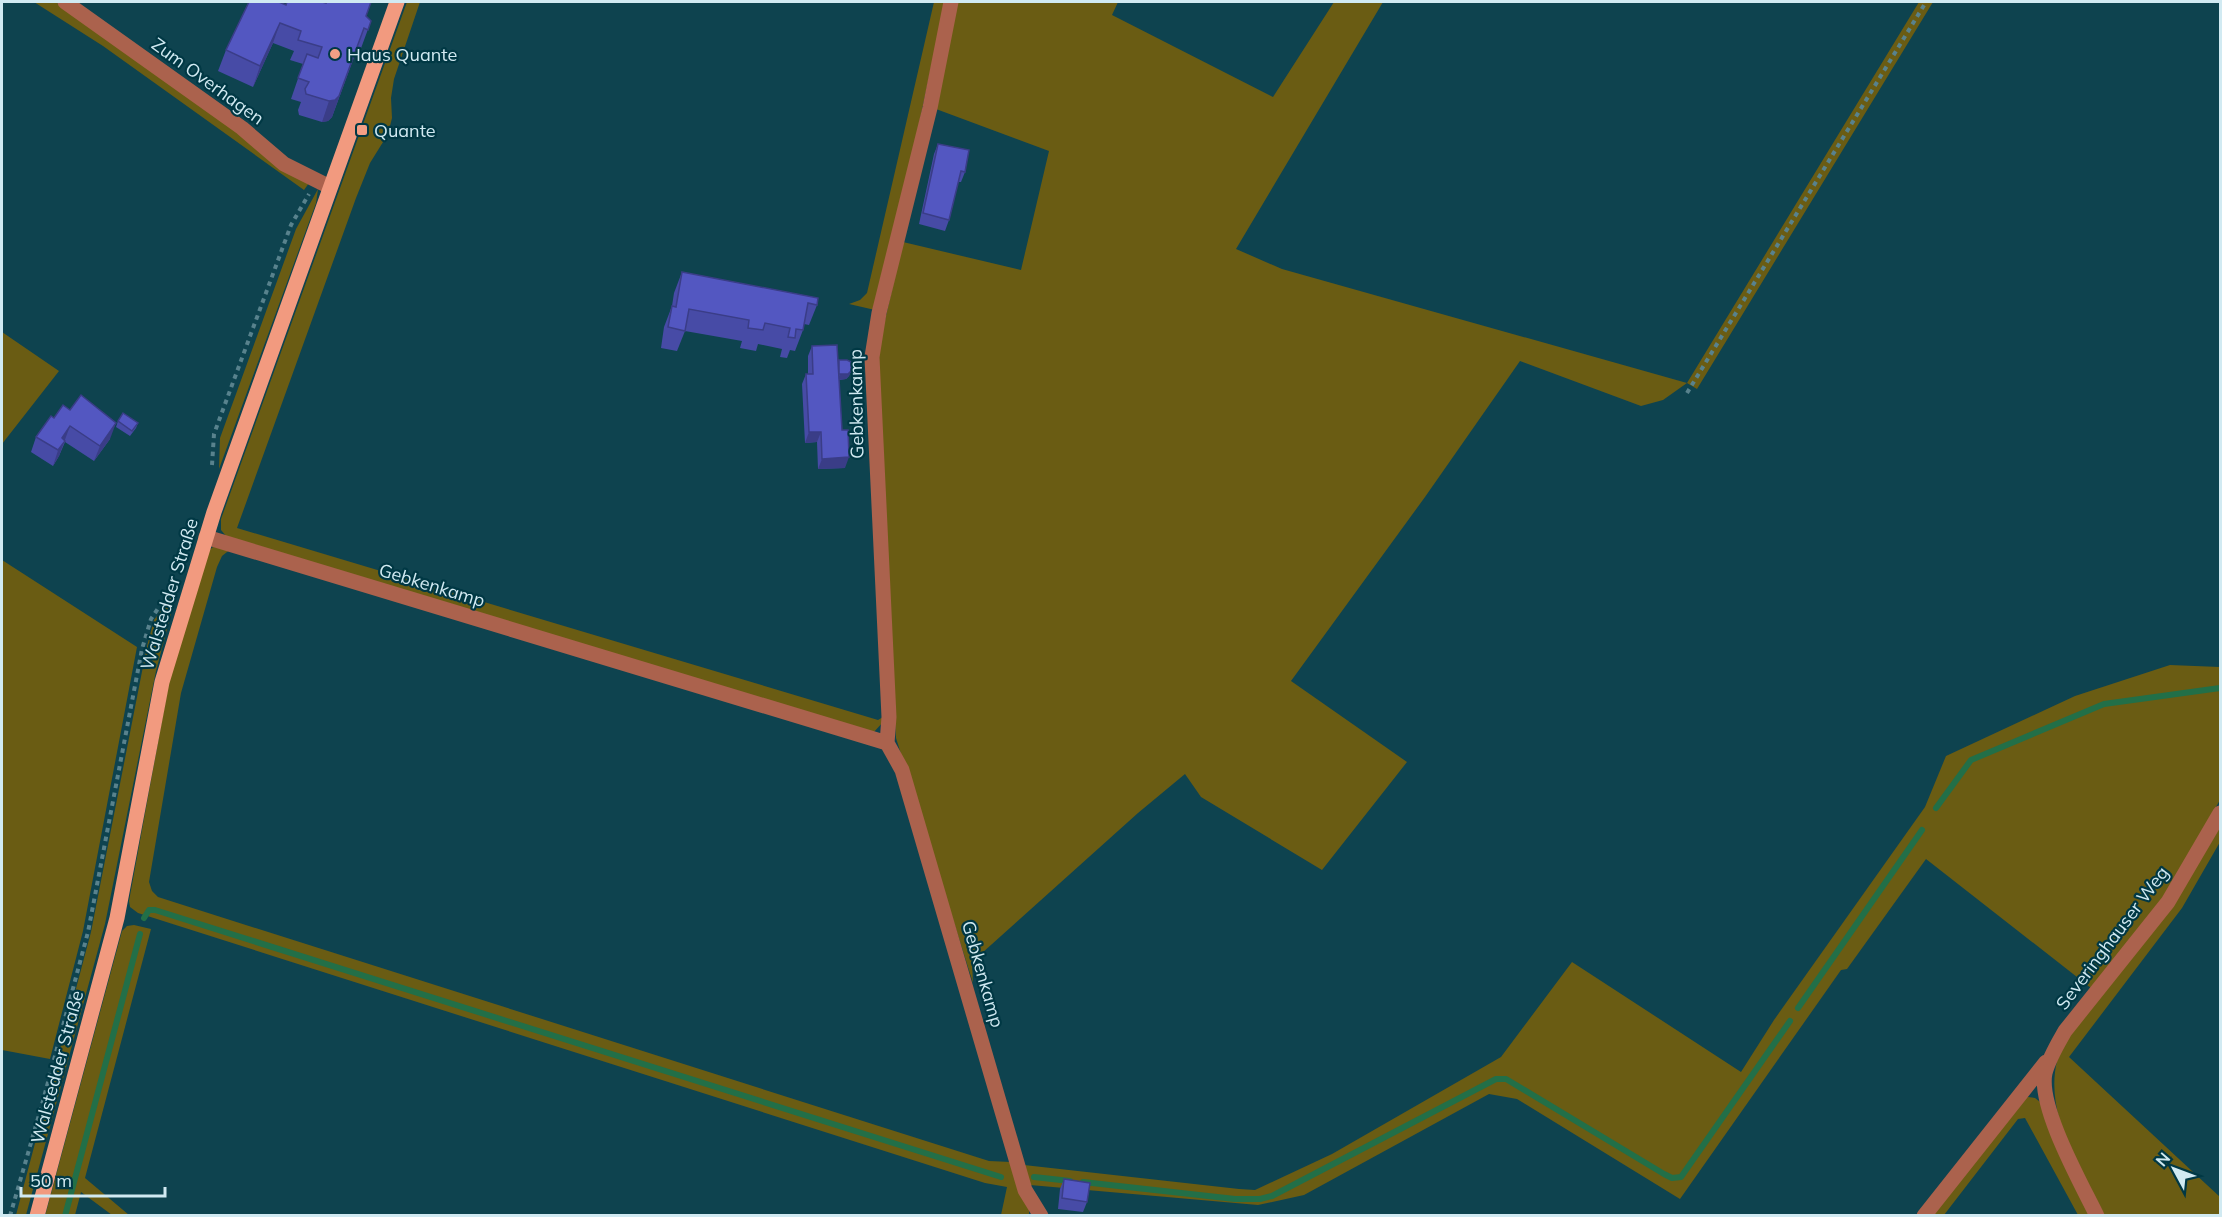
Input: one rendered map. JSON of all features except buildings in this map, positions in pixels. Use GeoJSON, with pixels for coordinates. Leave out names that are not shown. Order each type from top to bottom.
{"type":"FeatureCollection","features":[{"type":"Feature","properties":{"kind":"main road","name":"Walstedder Straße"},"geometry":{"type":"LineString","coordinates":[[37,1215],[117,918],[162,682],[206,537],[324,184],[397,2]]}},
{"type":"Feature","properties":{"kind":"street","name":"Zum Overhagen"},"geometry":{"type":"LineString","coordinates":[[65,2],[217,110],[284,164],[324,184]]}},
{"type":"Feature","properties":{"kind":"street","name":"Gebkenkamp"},"geometry":{"type":"LineString","coordinates":[[951,2],[930,108],[879,313],[872,357],[889,717],[887,743],[902,771],[1025,1190],[1041,1215]]}},
{"type":"Feature","properties":{"kind":"street","name":"Gebkenkamp"},"geometry":{"type":"LineString","coordinates":[[206,537],[887,743]]}},
{"type":"Feature","properties":{"kind":"street","name":"Severinghauser Weg"},"geometry":{"type":"LineString","coordinates":[[2097,1215],[2060,1140],[2049,1106],[2045,1074],[2065,1031],[2168,902],[2220,813]]}},
{"type":"Feature","properties":{"kind":"street","name":"Severinghauser Weg"},"geometry":{"type":"LineString","coordinates":[[1924,1215],[2052,1055]]}},
{"type":"Feature","properties":{"kind":"path"},"geometry":{"type":"LineString","coordinates":[[1687,393],[1926,2]]}},
{"type":"Feature","properties":{"kind":"path"},"geometry":{"type":"LineString","coordinates":[[212,469],[214,434],[291,225],[302,205],[324,184]]}},
{"type":"Feature","properties":{"kind":"path"},"geometry":{"type":"LineString","coordinates":[[10,1215],[88,932],[142,649],[151,619],[176,582]]}},
{"type":"Feature","properties":{"kind":"shaded area"},"geometry":{"type":"Polygon","coordinates":[[[34,2],[55,2],[61,5],[309,183],[304,190],[103,46],[34,2]]]}},
{"type":"Feature","properties":{"kind":"shaded area"},"geometry":{"type":"Polygon","coordinates":[[[407,2],[420,2],[394,79],[391,98],[392,118],[388,134],[370,163],[356,198],[237,528],[878,720],[883,717],[884,721],[873,733],[226,536],[221,530],[221,519],[407,2]]]}},
{"type":"Feature","properties":{"kind":"shaded area"},"geometry":{"type":"Polygon","coordinates":[[[934,2],[945,2],[913,152],[875,310],[849,304],[860,300],[867,293],[934,2]]]}},
{"type":"Feature","properties":{"kind":"shaded area"},"geometry":{"type":"Polygon","coordinates":[[[956,2],[1118,2],[1112,15],[1273,97],[1334,2],[1383,2],[1236,249],[1282,269],[1687,383],[1663,400],[1641,406],[1520,361],[1425,497],[1291,681],[1407,762],[1322,870],[1201,797],[1185,774],[1138,813],[972,962],[973,983],[896,738],[883,519],[877,355],[903,242],[1021,270],[1049,151],[936,109],[956,2]]]}},
{"type":"Feature","properties":{"kind":"shaded area"},"geometry":{"type":"Polygon","coordinates":[[[1919,2],[1933,2],[1697,389],[1687,383],[1919,2]]]}},
{"type":"Feature","properties":{"kind":"shaded area"},"geometry":{"type":"Polygon","coordinates":[[[318,189],[316,203],[219,469],[220,438],[296,229],[318,189]]]}},
{"type":"Feature","properties":{"kind":"shaded area"},"geometry":{"type":"Polygon","coordinates":[[[2,332],[59,371],[2,444],[2,332]]]}},
{"type":"Feature","properties":{"kind":"shaded area"},"geometry":{"type":"Polygon","coordinates":[[[213,547],[232,548],[222,556],[217,567],[181,693],[149,882],[152,891],[158,897],[989,1161],[1011,1162],[1029,1206],[1029,1215],[1001,1215],[1007,1187],[985,1183],[138,913],[130,907],[129,901],[169,682],[207,552],[213,547]]]}},
{"type":"Feature","properties":{"kind":"shaded area"},"geometry":{"type":"Polygon","coordinates":[[[2,560],[137,647],[83,931],[50,1059],[2,1050],[2,560]]]}},
{"type":"Feature","properties":{"kind":"shaded area"},"geometry":{"type":"Polygon","coordinates":[[[173,594],[176,595],[156,671],[105,924],[26,1215],[16,1215],[91,932],[147,646],[154,620],[173,594]]]}},
{"type":"Feature","properties":{"kind":"shaded area"},"geometry":{"type":"Polygon","coordinates":[[[2170,665],[2220,667],[2220,800],[2162,900],[2091,988],[1926,859],[1847,969],[1841,970],[1680,1199],[1517,1099],[1489,1094],[1304,1195],[1258,1205],[1030,1185],[1024,1165],[1255,1190],[1332,1154],[1501,1057],[1572,962],[1741,1072],[1774,1020],[1925,807],[1946,756],[2075,696],[2170,665]]]}},
{"type":"Feature","properties":{"kind":"shaded area"},"geometry":{"type":"Polygon","coordinates":[[[2220,820],[2220,842],[2182,908],[2069,1057],[2220,1197],[2220,1215],[2103,1215],[2075,1161],[2060,1122],[2054,1081],[2057,1061],[2069,1036],[2220,820]]]}},
{"type":"Feature","properties":{"kind":"shaded area"},"geometry":{"type":"Polygon","coordinates":[[[134,925],[151,929],[85,1178],[129,1215],[112,1215],[81,1192],[75,1215],[45,1216],[122,931],[127,926],[134,925]]]}},
{"type":"Feature","properties":{"kind":"shaded area"},"geometry":{"type":"Polygon","coordinates":[[[2035,1098],[2044,1105],[2092,1215],[2078,1215],[2025,1118],[2018,1119],[1944,1215],[1929,1216],[2020,1099],[2035,1098]]]}},
{"type":"Feature","properties":{"kind":"waterway"},"geometry":{"type":"LineString","coordinates":[[1936,808],[1971,760],[2104,704],[2220,688]]}},
{"type":"Feature","properties":{"kind":"waterway"},"geometry":{"type":"LineString","coordinates":[[1798,1008],[1922,830]]}},
{"type":"Feature","properties":{"kind":"waterway"},"geometry":{"type":"LineString","coordinates":[[144,918],[149,910],[155,910],[1001,1177]]}},
{"type":"Feature","properties":{"kind":"waterway"},"geometry":{"type":"LineString","coordinates":[[65,1216],[140,934]]}},
{"type":"Feature","properties":{"kind":"waterway"},"geometry":{"type":"LineString","coordinates":[[1083,1182],[1235,1199],[1260,1199],[1272,1196],[1496,1079],[1506,1079],[1664,1174],[1672,1178],[1681,1177],[1790,1021]]}},
{"type":"Feature","properties":{"kind":"waterway"},"geometry":{"type":"LineString","coordinates":[[1034,1177],[1070,1181]]}},
{"type":"Feature","properties":{"kind":"place","name":"Haus Quante"},"geometry":{"type":"Point","coordinates":[335,54]}},
{"type":"Feature","properties":{"kind":"place","name":"Quante"},"geometry":{"type":"Point","coordinates":[362,130]}}]}
